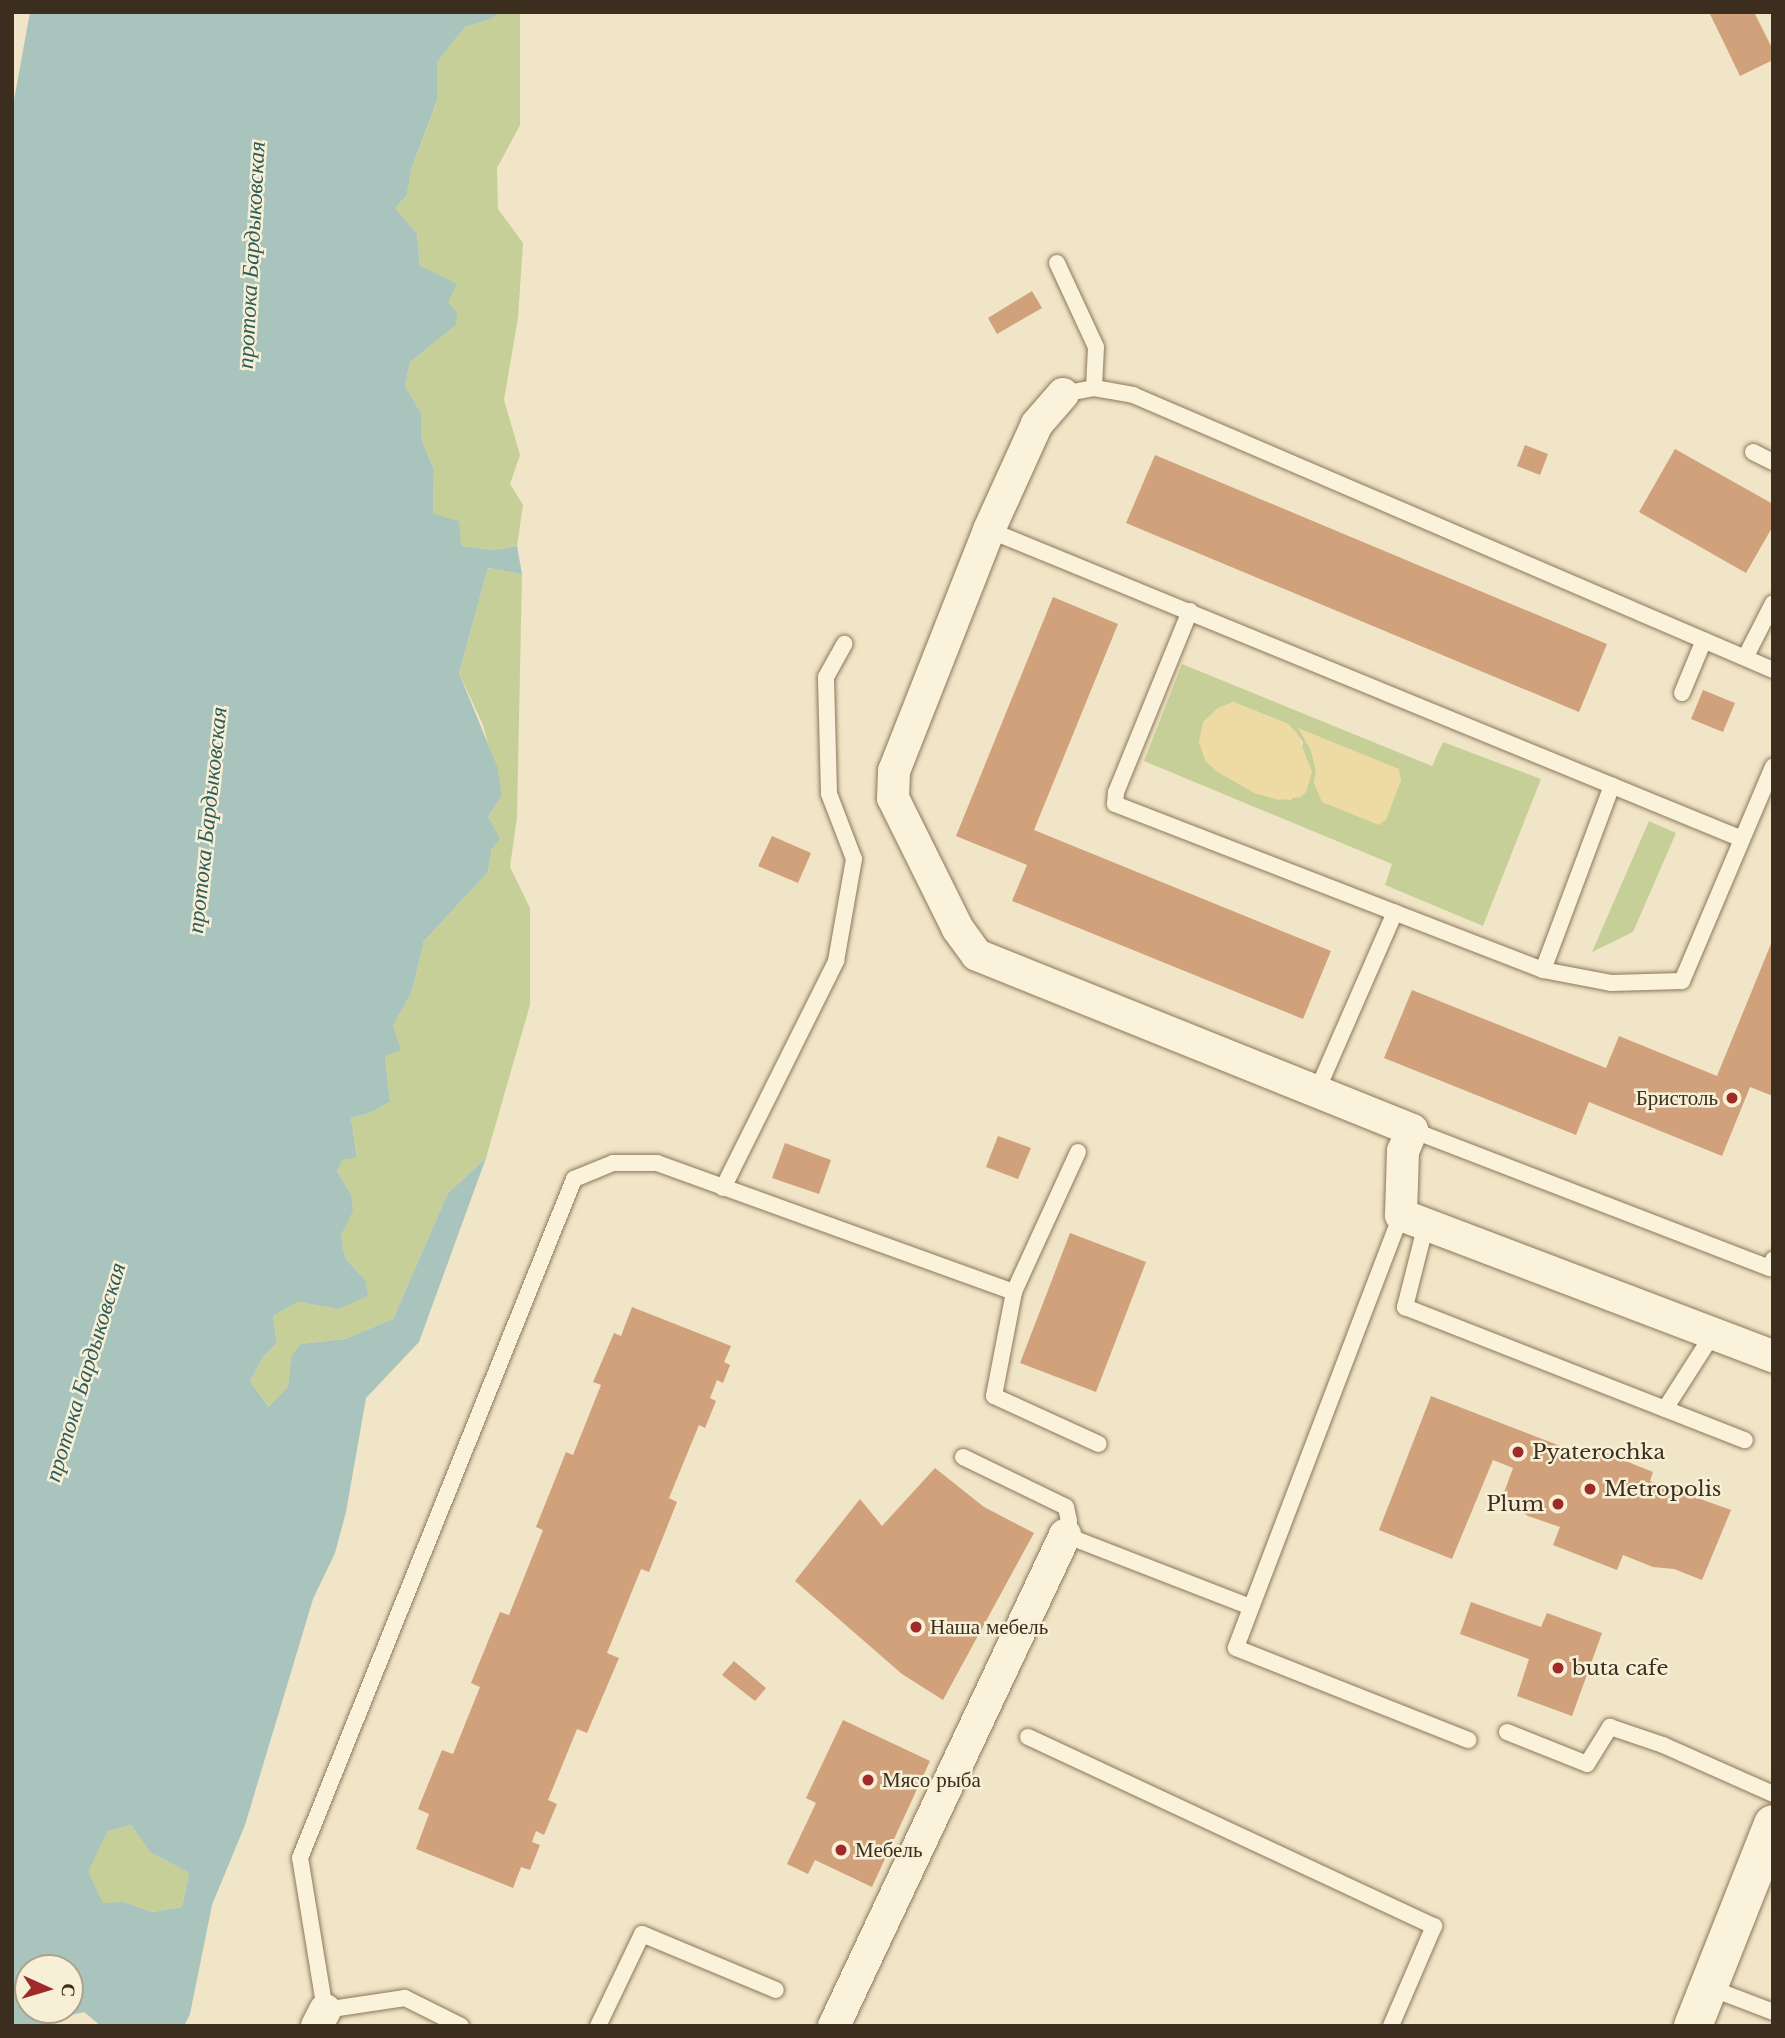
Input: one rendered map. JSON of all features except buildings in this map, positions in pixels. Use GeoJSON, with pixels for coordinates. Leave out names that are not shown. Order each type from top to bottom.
{"type":"FeatureCollection","features":[{"type":"Feature","properties":{"kind":"main road"},"geometry":{"type":"LineString","coordinates":[[1693,2026],[1773,1824]]}},
{"type":"Feature","properties":{"kind":"street"},"geometry":{"type":"LineString","coordinates":[[1063,394],[1037,424],[989,530],[894,771],[894,798],[958,929],[976,955],[1412,1130],[1403,1151],[1414,1220],[1773,1356]]}},
{"type":"Feature","properties":{"kind":"street"},"geometry":{"type":"LineString","coordinates":[[834,2026],[1065,1535]]}},
{"type":"Feature","properties":{"kind":"lane"},"geometry":{"type":"LineString","coordinates":[[1057,263],[1096,348],[1094,388]]}},
{"type":"Feature","properties":{"kind":"lane"},"geometry":{"type":"LineString","coordinates":[[1063,394],[1094,388],[1133,395],[1773,670]]}},
{"type":"Feature","properties":{"kind":"lane"},"geometry":{"type":"LineString","coordinates":[[1753,452],[1773,462]]}},
{"type":"Feature","properties":{"kind":"lane"},"geometry":{"type":"LineString","coordinates":[[989,530],[1742,839]]}},
{"type":"Feature","properties":{"kind":"lane"},"geometry":{"type":"LineString","coordinates":[[1745,656],[1773,603]]}},
{"type":"Feature","properties":{"kind":"lane"},"geometry":{"type":"LineString","coordinates":[[1190,611],[1116,792],[1115,804],[1543,970],[1611,983],[1682,981],[1773,767]]}},
{"type":"Feature","properties":{"kind":"lane"},"geometry":{"type":"LineString","coordinates":[[1682,693],[1704,640]]}},
{"type":"Feature","properties":{"kind":"lane"},"geometry":{"type":"LineString","coordinates":[[723,1188],[836,961],[854,859],[829,794],[827,677],[844,644]]}},
{"type":"Feature","properties":{"kind":"lane"},"geometry":{"type":"LineString","coordinates":[[1543,970],[1612,785]]}},
{"type":"Feature","properties":{"kind":"lane"},"geometry":{"type":"LineString","coordinates":[[1316,1093],[1395,912]]}},
{"type":"Feature","properties":{"kind":"lane"},"geometry":{"type":"LineString","coordinates":[[1412,1130],[1770,1268],[1773,1260]]}},
{"type":"Feature","properties":{"kind":"lane"},"geometry":{"type":"LineString","coordinates":[[1078,1152],[1014,1292],[994,1396],[1099,1444]]}},
{"type":"Feature","properties":{"kind":"lane"},"geometry":{"type":"LineString","coordinates":[[461,2026],[405,1998],[321,2018],[300,1858],[574,1179],[613,1163],[657,1163],[1014,1292]]}},
{"type":"Feature","properties":{"kind":"lane"},"geometry":{"type":"LineString","coordinates":[[1414,1220],[1405,1307],[1745,1440]]}},
{"type":"Feature","properties":{"kind":"lane"},"geometry":{"type":"LineString","coordinates":[[1414,1220],[1236,1648],[1468,1740]]}},
{"type":"Feature","properties":{"kind":"lane"},"geometry":{"type":"LineString","coordinates":[[1665,1409],[1713,1334]]}},
{"type":"Feature","properties":{"kind":"lane"},"geometry":{"type":"LineString","coordinates":[[963,1457],[1066,1507],[1069,1521],[1065,1535],[1251,1607]]}},
{"type":"Feature","properties":{"kind":"lane"},"geometry":{"type":"LineString","coordinates":[[1507,1732],[1587,1764],[1610,1727],[1663,1745],[1773,1794]]}},
{"type":"Feature","properties":{"kind":"lane"},"geometry":{"type":"LineString","coordinates":[[1028,1737],[1434,1926],[1391,2026]]}},
{"type":"Feature","properties":{"kind":"lane"},"geometry":{"type":"LineString","coordinates":[[598,2026],[642,1934],[776,1990]]}},
{"type":"Feature","properties":{"kind":"lane"},"geometry":{"type":"LineString","coordinates":[[1708,1987],[1773,2012]]}},
{"type":"Feature","properties":{"kind":"green space"},"geometry":{"type":"Polygon","coordinates":[[[501,12],[520,12],[520,125],[497,168],[498,209],[523,243],[518,318],[504,400],[520,455],[510,484],[523,505],[517,546],[493,550],[461,546],[433,514],[434,470],[421,438],[421,413],[405,386],[410,362],[456,325],[448,303],[420,266],[417,234],[395,208],[407,195],[411,170],[437,102],[437,62],[465,27],[491,19],[501,12]]]}},
{"type":"Feature","properties":{"kind":"green space"},"geometry":{"type":"Polygon","coordinates":[[[488,568],[522,574],[517,817],[510,867],[530,908],[530,1005],[486,1158],[448,1193],[393,1319],[345,1339],[300,1344],[291,1357],[288,1387],[270,1408],[250,1381],[263,1357],[277,1343],[273,1316],[298,1302],[338,1309],[365,1280],[345,1258],[341,1235],[351,1194],[337,1171],[343,1160],[357,1156],[351,1118],[370,1113],[390,1102],[385,1056],[393,1026],[412,991],[424,941],[488,872],[492,848],[488,817],[502,795],[483,725],[459,673],[488,568]]]}},
{"type":"Feature","properties":{"kind":"green space"},"geometry":{"type":"Polygon","coordinates":[[[1182,664],[1432,766],[1443,742],[1541,779],[1483,926],[1385,885],[1392,864],[1144,761],[1182,664]],[[1233,702],[1205,760],[1217,771],[1255,793],[1291,800],[1303,742],[1288,724],[1233,702]],[[1299,729],[1311,750],[1316,771],[1314,783],[1398,769],[1358,753],[1299,729]]]}},
{"type":"Feature","properties":{"kind":"green space"},"geometry":{"type":"Polygon","coordinates":[[[1649,821],[1676,833],[1633,932],[1592,952],[1649,821]]]}},
{"type":"Feature","properties":{"kind":"green space"},"geometry":{"type":"Polygon","coordinates":[[[131,1825],[150,1852],[189,1873],[182,1907],[152,1912],[124,1902],[103,1904],[87,1873],[108,1831],[131,1825]]]}},
{"type":"Feature","properties":{"kind":"sand"},"geometry":{"type":"Polygon","coordinates":[[[1233,702],[1288,724],[1297,733],[1312,772],[1306,792],[1301,797],[1279,800],[1255,793],[1216,771],[1205,760],[1199,742],[1203,722],[1218,708],[1233,702]]]}},
{"type":"Feature","properties":{"kind":"sand"},"geometry":{"type":"Polygon","coordinates":[[[1298,728],[1399,769],[1401,780],[1386,820],[1379,825],[1322,802],[1314,783],[1316,771],[1311,750],[1298,728]]]}},
{"type":"Feature","properties":{"kind":"water","name":"протока Бардыковская"},"geometry":{"type":"Polygon","coordinates":[[[30,12],[501,12],[491,19],[465,27],[437,62],[437,101],[411,170],[407,195],[395,208],[417,234],[420,266],[457,284],[448,302],[457,312],[456,325],[410,362],[405,386],[421,413],[421,438],[434,470],[433,514],[459,521],[461,546],[493,550],[517,546],[522,574],[488,568],[459,673],[497,766],[502,795],[488,817],[500,839],[492,848],[488,872],[424,941],[412,991],[393,1026],[401,1050],[385,1056],[390,1102],[370,1113],[351,1118],[357,1157],[343,1160],[337,1171],[351,1194],[353,1211],[341,1235],[345,1258],[365,1280],[368,1296],[338,1309],[298,1302],[273,1316],[277,1343],[263,1357],[250,1381],[269,1407],[288,1387],[291,1357],[300,1344],[345,1339],[393,1319],[448,1193],[486,1158],[419,1342],[366,1398],[346,1512],[335,1553],[313,1599],[245,1825],[212,1905],[190,2014],[184,2026],[101,2026],[84,2012],[84,1954],[14,1954],[14,2024],[53,2024],[12,2026],[12,111],[30,12]],[[131,1825],[108,1831],[88,1872],[103,1903],[124,1902],[152,1912],[182,1907],[189,1873],[150,1852],[131,1825]]]}},
{"type":"Feature","properties":{"kind":"place","name":"Бристоль"},"geometry":{"type":"Point","coordinates":[1732,1098]}},
{"type":"Feature","properties":{"kind":"place","name":"Pyaterochka"},"geometry":{"type":"Point","coordinates":[1518,1452]}},
{"type":"Feature","properties":{"kind":"place","name":"Metropolis"},"geometry":{"type":"Point","coordinates":[1590,1489]}},
{"type":"Feature","properties":{"kind":"place","name":"Plum"},"geometry":{"type":"Point","coordinates":[1558,1504]}},
{"type":"Feature","properties":{"kind":"place","name":"Наша мебель"},"geometry":{"type":"Point","coordinates":[916,1627]}},
{"type":"Feature","properties":{"kind":"place","name":"buta cafe"},"geometry":{"type":"Point","coordinates":[1558,1668]}},
{"type":"Feature","properties":{"kind":"place","name":"Мясо рыба"},"geometry":{"type":"Point","coordinates":[868,1780]}},
{"type":"Feature","properties":{"kind":"place","name":"Мебель"},"geometry":{"type":"Point","coordinates":[841,1850]}}]}
